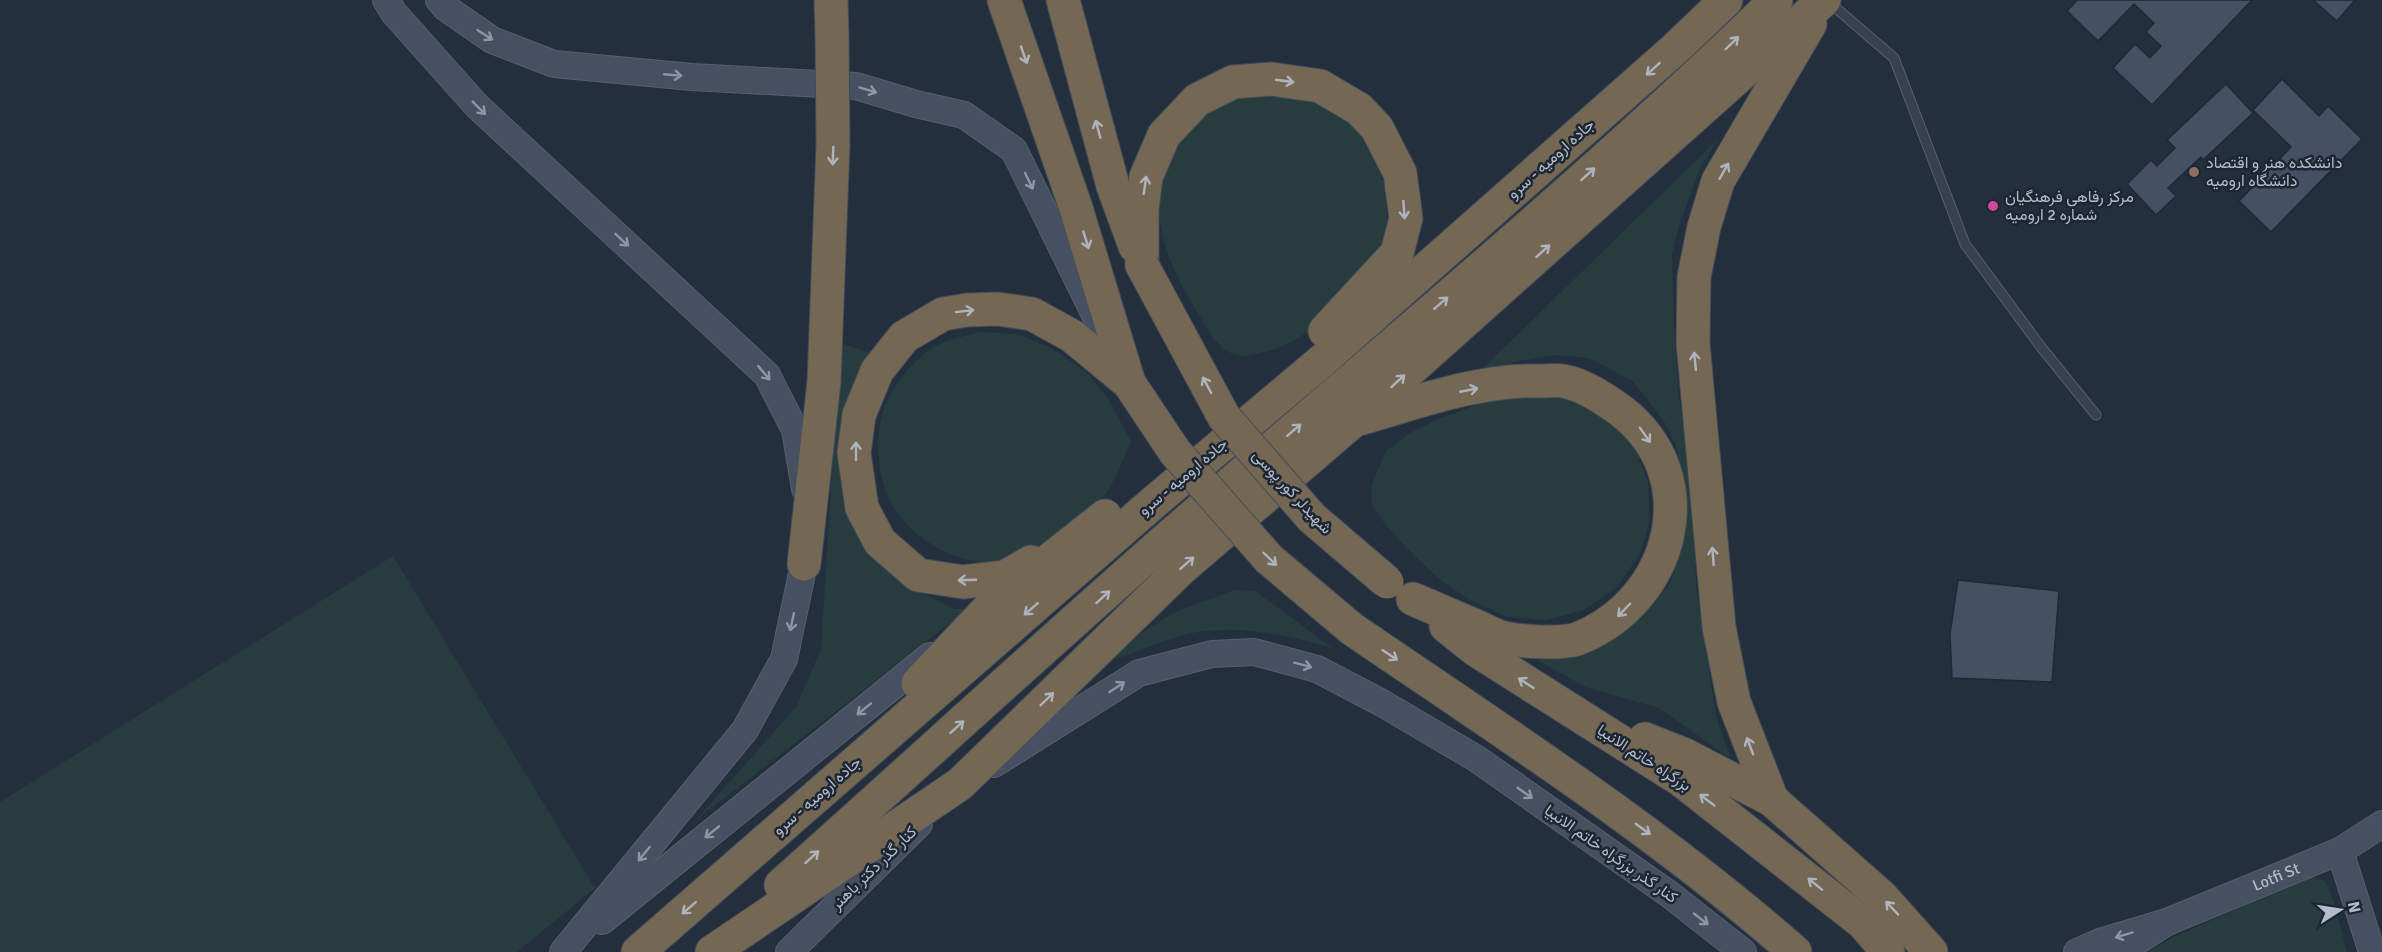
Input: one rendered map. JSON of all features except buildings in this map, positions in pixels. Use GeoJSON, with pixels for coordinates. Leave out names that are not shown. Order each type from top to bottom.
{"type":"FeatureCollection","features":[{"type":"Feature","properties":{"kind":"highway"},"geometry":{"type":"LineString","coordinates":[[804,564],[824,381],[833,145],[831,0]]}},
{"type":"Feature","properties":{"kind":"highway"},"geometry":{"type":"LineString","coordinates":[[1004,0],[1076,207],[1129,383]]}},
{"type":"Feature","properties":{"kind":"highway","name":"شهیدلر کور پوسی"},"geometry":{"type":"LineString","coordinates":[[1063,0],[1113,186],[1142,265],[1224,417],[1312,518],[1400,590]]}},
{"type":"Feature","properties":{"kind":"highway","name":"جاده ارومیه - سرو"},"geometry":{"type":"LineString","coordinates":[[638,952],[1154,502],[1323,360],[1677,47],[1726,0]]}},
{"type":"Feature","properties":{"kind":"highway"},"geometry":{"type":"LineString","coordinates":[[706,952],[1170,537],[1498,254],[1702,72],[1776,0]]}},
{"type":"Feature","properties":{"kind":"highway"},"geometry":{"type":"LineString","coordinates":[[712,952],[960,784],[1181,569],[1352,422],[1825,0]]}},
{"type":"Feature","properties":{"kind":"highway"},"geometry":{"type":"LineString","coordinates":[[1772,800],[1734,702],[1719,627],[1693,343],[1694,277],[1704,227],[1718,181],[1825,0]]}},
{"type":"Feature","properties":{"kind":"highway"},"geometry":{"type":"LineString","coordinates":[[1142,265],[1142,209],[1146,177],[1164,135],[1197,100],[1233,82],[1272,79],[1320,86],[1359,109],[1377,128],[1401,173],[1406,218],[1397,253],[1325,331]]}},
{"type":"Feature","properties":{"kind":"highway"},"geometry":{"type":"LineString","coordinates":[[765,842],[991,606],[1095,525],[1325,331],[1475,226]]}},
{"type":"Feature","properties":{"kind":"highway"},"geometry":{"type":"LineString","coordinates":[[1095,525],[1005,577],[963,582],[918,575],[880,542],[862,508],[854,453],[859,415],[877,370],[904,337],[943,314],[967,310],[998,309],[1032,314],[1072,336],[1129,383],[1175,452],[1269,559],[1352,629],[1596,795],[1683,858],[1795,952]]}},
{"type":"Feature","properties":{"kind":"highway"},"geometry":{"type":"LineString","coordinates":[[1352,422],[1443,395],[1518,380],[1563,381],[1601,396],[1637,423],[1661,463],[1668,490],[1671,521],[1661,561],[1644,590],[1616,619],[1575,640],[1539,641],[1504,638],[1400,590]]}},
{"type":"Feature","properties":{"kind":"highway","name":"بزرگراه خاتم الانبیا"},"geometry":{"type":"LineString","coordinates":[[1400,590],[1476,650],[1690,787],[1863,923],[1888,952]]}},
{"type":"Feature","properties":{"kind":"highway"},"geometry":{"type":"LineString","coordinates":[[1564,708],[1683,754],[1772,800],[1882,897],[1924,943]]}},
{"type":"Feature","properties":{"kind":"main road"},"geometry":{"type":"LineString","coordinates":[[386,0],[394,13],[477,106],[767,375],[795,430],[805,487],[804,564],[784,659],[745,730],[563,952]]}},
{"type":"Feature","properties":{"kind":"main road"},"geometry":{"type":"LineString","coordinates":[[439,0],[446,8],[492,40],[554,64],[692,77],[856,86],[916,104],[964,115],[1014,150],[1129,383]]}},
{"type":"Feature","properties":{"kind":"main road"},"geometry":{"type":"LineString","coordinates":[[563,952],[991,606]]}},
{"type":"Feature","properties":{"kind":"main road","name":"کنار گذر بزرگراه خاتم الانبیا"},"geometry":{"type":"LineString","coordinates":[[960,784],[1138,673],[1212,654],[1254,652],[1317,669],[1382,703],[1478,759],[1669,894],[1743,952]]}},
{"type":"Feature","properties":{"kind":"main road","name":"کنار گذر دکتر باهنر"},"geometry":{"type":"LineString","coordinates":[[789,952],[960,784]]}},
{"type":"Feature","properties":{"kind":"main road","name":"Lotfi St"},"geometry":{"type":"LineString","coordinates":[[2167,922],[2340,851],[2382,824]]}},
{"type":"Feature","properties":{"kind":"main road"},"geometry":{"type":"LineString","coordinates":[[2340,851],[2372,952]]}},
{"type":"Feature","properties":{"kind":"main road"},"geometry":{"type":"LineString","coordinates":[[2077,952],[2100,942],[2167,922]]}},
{"type":"Feature","properties":{"kind":"main road"},"geometry":{"type":"LineString","coordinates":[[2120,952],[2167,922]]}},
{"type":"Feature","properties":{"kind":"main road"},"geometry":{"type":"LineString","coordinates":[[1924,943],[1944,952]]}},
{"type":"Feature","properties":{"kind":"lane"},"geometry":{"type":"LineString","coordinates":[[1825,0],[1894,58],[1965,244],[2041,347],[2096,415]]}},
{"type":"Feature","properties":{"kind":"green space"},"geometry":{"type":"Polygon","coordinates":[[[1272,93],[1299,98],[1323,106],[1340,115],[1355,128],[1368,144],[1384,185],[1387,206],[1386,227],[1380,247],[1370,264],[1335,306],[1309,331],[1278,348],[1242,356],[1227,351],[1214,339],[1184,288],[1165,243],[1160,221],[1159,198],[1163,175],[1172,153],[1198,122],[1229,101],[1272,93]]]}},
{"type":"Feature","properties":{"kind":"green space"},"geometry":{"type":"Polygon","coordinates":[[[1719,138],[1700,168],[1681,220],[1672,254],[1674,332],[1679,396],[1694,496],[1696,587],[1716,716],[1731,759],[1659,708],[1585,687],[1537,660],[1605,644],[1642,617],[1670,584],[1683,544],[1685,491],[1677,448],[1665,423],[1633,381],[1589,358],[1556,355],[1517,361],[1475,376],[1719,138]]]}},
{"type":"Feature","properties":{"kind":"green space"},"geometry":{"type":"Polygon","coordinates":[[[980,332],[1018,334],[1053,349],[1086,372],[1108,398],[1131,442],[1107,492],[1080,523],[1047,547],[1022,558],[1003,562],[966,559],[948,553],[916,533],[892,505],[883,485],[879,463],[878,439],[882,414],[888,398],[902,378],[918,360],[937,345],[980,332]]]}},
{"type":"Feature","properties":{"kind":"green space"},"geometry":{"type":"Polygon","coordinates":[[[840,343],[870,353],[849,413],[839,472],[846,515],[869,551],[910,587],[954,609],[968,609],[695,821],[796,707],[821,649],[840,343]]]}},
{"type":"Feature","properties":{"kind":"green space"},"geometry":{"type":"Polygon","coordinates":[[[1549,390],[1583,400],[1614,420],[1636,449],[1648,483],[1650,519],[1640,554],[1617,587],[1584,610],[1546,620],[1507,617],[1470,600],[1438,578],[1409,550],[1384,523],[1371,502],[1372,484],[1386,451],[1410,433],[1441,418],[1512,392],[1549,390]]]}},
{"type":"Feature","properties":{"kind":"green space"},"geometry":{"type":"Polygon","coordinates":[[[393,556],[595,888],[517,952],[0,952],[0,802],[393,556]]]}},
{"type":"Feature","properties":{"kind":"green space"},"geometry":{"type":"Polygon","coordinates":[[[1234,590],[1255,591],[1333,648],[1263,632],[1228,630],[1192,633],[1113,660],[1132,639],[1173,613],[1234,590]]]}},
{"type":"Feature","properties":{"kind":"green space"},"geometry":{"type":"Polygon","coordinates":[[[2309,876],[2325,881],[2333,899],[2347,952],[2147,952],[2168,940],[2309,876]]]}},
{"type":"Feature","properties":{"kind":"place","name":"دانشکده هنر و اقتصاد دانشگاه ارومیه"},"geometry":{"type":"Point","coordinates":[2194,172]}},
{"type":"Feature","properties":{"kind":"place","name":"مرکز رفاهی فرهنگیان شماره 2 ارومیه"},"geometry":{"type":"Point","coordinates":[1993,206]}}]}
